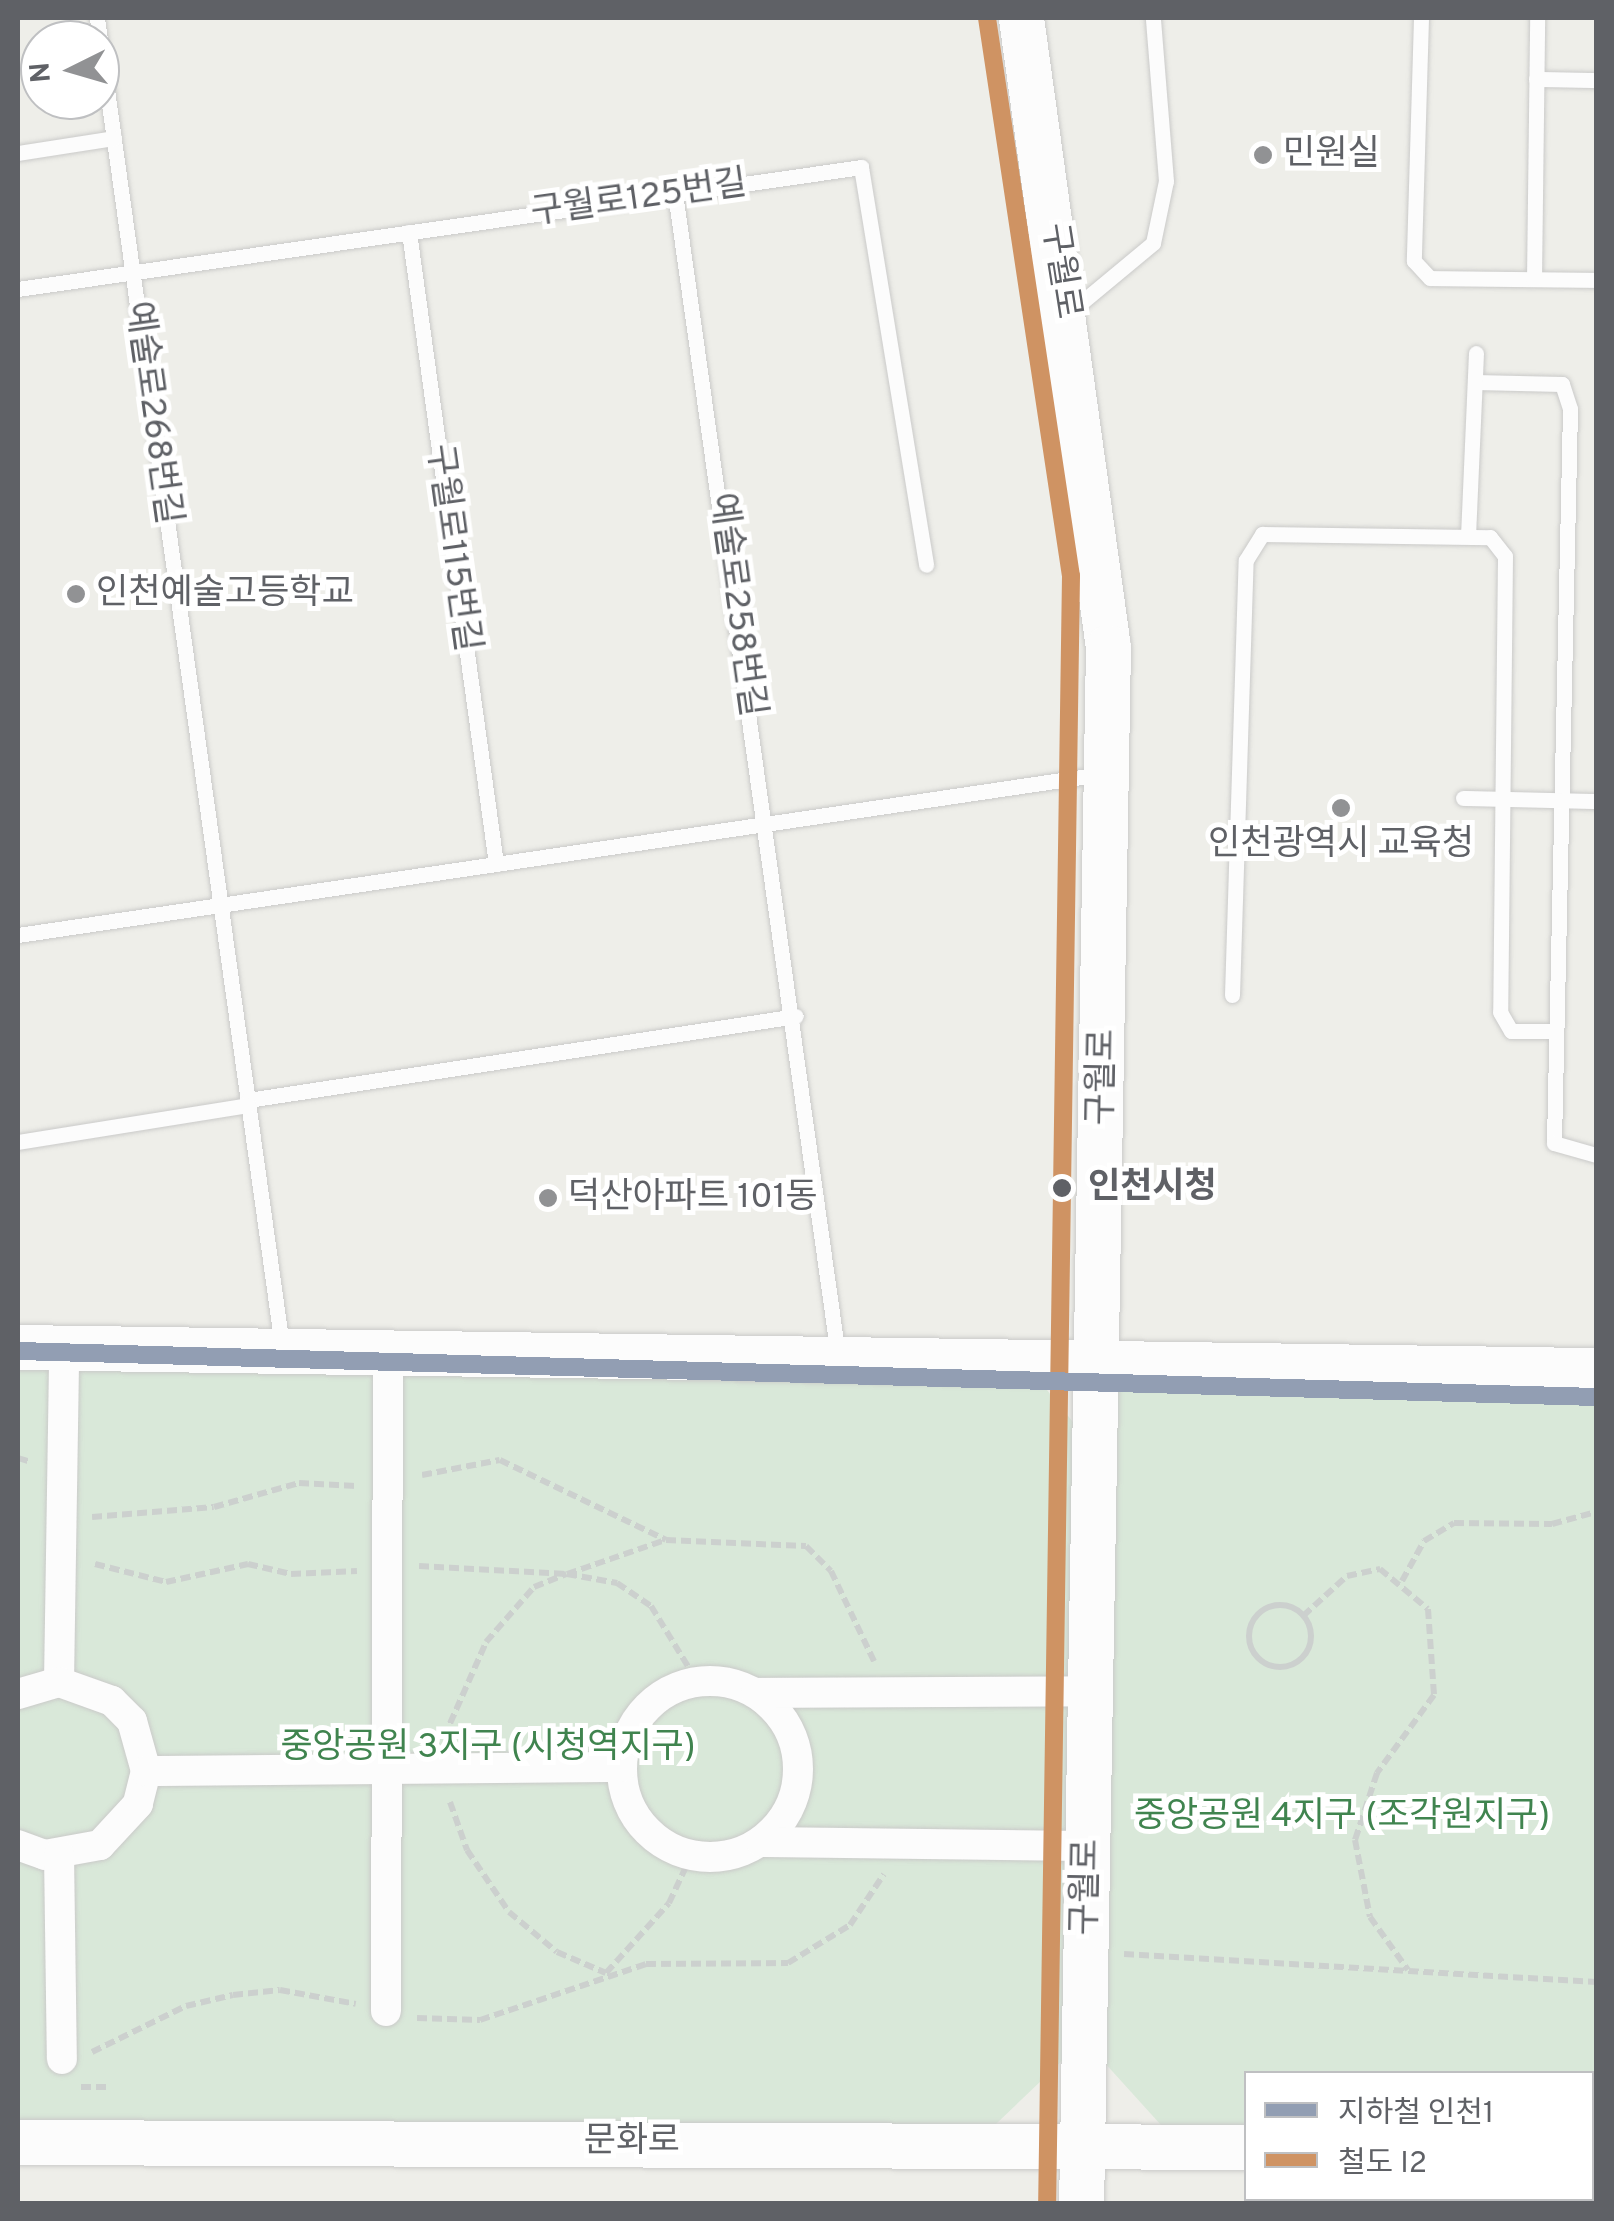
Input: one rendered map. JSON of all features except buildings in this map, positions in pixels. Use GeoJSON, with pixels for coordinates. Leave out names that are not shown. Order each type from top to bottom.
{"type":"FeatureCollection","features":[{"type":"Feature","properties":{"kind":"main road","name":"구월로"},"geometry":{"type":"LineString","coordinates":[[1022,18],[1101,558],[1110,773],[1081,2204]]}},
{"type":"Feature","properties":{"kind":"main road"},"geometry":{"type":"LineString","coordinates":[[18,1347],[1096,1359],[1596,1370]]}},
{"type":"Feature","properties":{"kind":"main road","name":"문화로"},"geometry":{"type":"LineString","coordinates":[[18,2142],[1244,2147]]}},
{"type":"Feature","properties":{"kind":"street"},"geometry":{"type":"LineString","coordinates":[[59,1682],[64,1348]]}},
{"type":"Feature","properties":{"kind":"street"},"geometry":{"type":"LineString","coordinates":[[386,2011],[388,1351]]}},
{"type":"Feature","properties":{"kind":"street"},"geometry":{"type":"LineString","coordinates":[[18,1694],[59,1682],[112,1701],[132,1722],[146,1771],[123,1828],[100,1845],[59,1854],[18,1845]]}},
{"type":"Feature","properties":{"kind":"street"},"geometry":{"type":"LineString","coordinates":[[756,1693],[786,1726],[798,1769],[781,1822],[761,1842],[735,1854],[692,1854],[655,1839],[636,1818],[622,1767],[628,1735],[668,1690],[727,1682],[756,1693],[1090,1691]]}},
{"type":"Feature","properties":{"kind":"street"},"geometry":{"type":"LineString","coordinates":[[146,1771],[622,1767]]}},
{"type":"Feature","properties":{"kind":"street"},"geometry":{"type":"LineString","coordinates":[[761,1842],[1088,1846]]}},
{"type":"Feature","properties":{"kind":"street"},"geometry":{"type":"LineString","coordinates":[[59,1854],[62,2059]]}},
{"type":"Feature","properties":{"kind":"lane","name":"예술로268번길"},"geometry":{"type":"LineString","coordinates":[[97,18],[283,1350]]}},
{"type":"Feature","properties":{"kind":"lane"},"geometry":{"type":"LineString","coordinates":[[1067,315],[1153,243],[1166,181],[1153,18]]}},
{"type":"Feature","properties":{"kind":"lane"},"geometry":{"type":"LineString","coordinates":[[1421,18],[1414,261],[1430,278],[1596,280]]}},
{"type":"Feature","properties":{"kind":"lane"},"geometry":{"type":"LineString","coordinates":[[1534,279],[1538,18]]}},
{"type":"Feature","properties":{"kind":"lane"},"geometry":{"type":"LineString","coordinates":[[1536,79],[1596,80]]}},
{"type":"Feature","properties":{"kind":"lane"},"geometry":{"type":"LineString","coordinates":[[18,152],[114,138]]}},
{"type":"Feature","properties":{"kind":"lane","name":"구월로125번길"},"geometry":{"type":"LineString","coordinates":[[18,289],[861,167],[926,564]]}},
{"type":"Feature","properties":{"kind":"lane","name":"예술로258번길"},"geometry":{"type":"LineString","coordinates":[[676,193],[796,1016],[838,1356]]}},
{"type":"Feature","properties":{"kind":"lane","name":"구월로115번길"},"geometry":{"type":"LineString","coordinates":[[409,232],[496,864]]}},
{"type":"Feature","properties":{"kind":"lane"},"geometry":{"type":"LineString","coordinates":[[1468,536],[1476,353]]}},
{"type":"Feature","properties":{"kind":"lane"},"geometry":{"type":"LineString","coordinates":[[1475,382],[1562,384],[1570,409],[1554,1144],[1596,1155]]}},
{"type":"Feature","properties":{"kind":"lane"},"geometry":{"type":"LineString","coordinates":[[1232,996],[1246,560],[1262,534],[1490,537],[1505,556],[1500,1012],[1511,1032],[1556,1031]]}},
{"type":"Feature","properties":{"kind":"lane"},"geometry":{"type":"LineString","coordinates":[[18,934],[1110,773]]}},
{"type":"Feature","properties":{"kind":"lane"},"geometry":{"type":"LineString","coordinates":[[1464,798],[1596,801]]}},
{"type":"Feature","properties":{"kind":"lane"},"geometry":{"type":"LineString","coordinates":[[18,1142],[796,1016]]}},
{"type":"Feature","properties":{"kind":"path"},"geometry":{"type":"LineString","coordinates":[[61,1516],[214,1507],[299,1483],[386,1485],[500,1460],[666,1540],[806,1546],[830,1570],[893,1692]]}},
{"type":"Feature","properties":{"kind":"path"},"geometry":{"type":"LineString","coordinates":[[1402,1581],[1424,1541],[1454,1523],[1552,1524],[1596,1512]]}},
{"type":"Feature","properties":{"kind":"path"},"geometry":{"type":"LineString","coordinates":[[1304,1616],[1347,1576],[1380,1570],[1402,1581],[1428,1609],[1434,1695],[1377,1773],[1355,1840],[1370,1916],[1408,1970]]}},
{"type":"Feature","properties":{"kind":"path"},"geometry":{"type":"LineString","coordinates":[[1287,1606],[1304,1616],[1311,1636],[1296,1663],[1275,1668],[1257,1658],[1249,1630],[1259,1612],[1287,1606]]}},
{"type":"Feature","properties":{"kind":"path"},"geometry":{"type":"LineString","coordinates":[[62,2059],[233,1994],[280,1990],[386,2011],[480,2020],[606,1974],[646,1964],[751,1968],[816,1951],[877,1891],[893,1844]]}},
{"type":"Feature","properties":{"kind":"path"},"geometry":{"type":"LineString","coordinates":[[606,1974],[670,1903],[692,1854]]}},
{"type":"Feature","properties":{"kind":"path"},"geometry":{"type":"LineString","coordinates":[[1086,1951],[1596,1982]]}},
{"type":"Feature","properties":{"kind":"green space","name":"중앙공원 3지구 (시청역지구)"},"geometry":{"type":"Polygon","coordinates":[[[18,1352],[1021,1358],[1094,1448],[1096,1359],[1596,1370],[1596,2149],[1594,2071],[1244,2071],[1244,2147],[1180,2146],[1084,2040],[977,2142],[18,2141],[18,1352]]]}},
{"type":"Feature","properties":{"kind":"metro line","name":"인천1"},"geometry":{"type":"LineString","coordinates":[[18,1351],[1596,1397]]}},
{"type":"Feature","properties":{"kind":"rail line","name":"I2"},"geometry":{"type":"LineString","coordinates":[[987,18],[1071,576],[1047,2204]]}},
{"type":"Feature","properties":{"kind":"place","name":"민원실"},"geometry":{"type":"Point","coordinates":[1263,155]}},
{"type":"Feature","properties":{"kind":"place","name":"인천예술고등학교"},"geometry":{"type":"Point","coordinates":[76,594]}},
{"type":"Feature","properties":{"kind":"place","name":"인천광역시 교육청"},"geometry":{"type":"Point","coordinates":[1341,808]}},
{"type":"Feature","properties":{"kind":"place","name":"인천시청"},"geometry":{"type":"Point","coordinates":[1062,1188]}},
{"type":"Feature","properties":{"kind":"place","name":"덕산아파트 101동"},"geometry":{"type":"Point","coordinates":[548,1198]}},
{"type":"Feature","properties":{"kind":"park label","name":"중앙공원 4지구 (조각원지구)"},"geometry":{"type":"Point","coordinates":[1342,1817]}}]}
